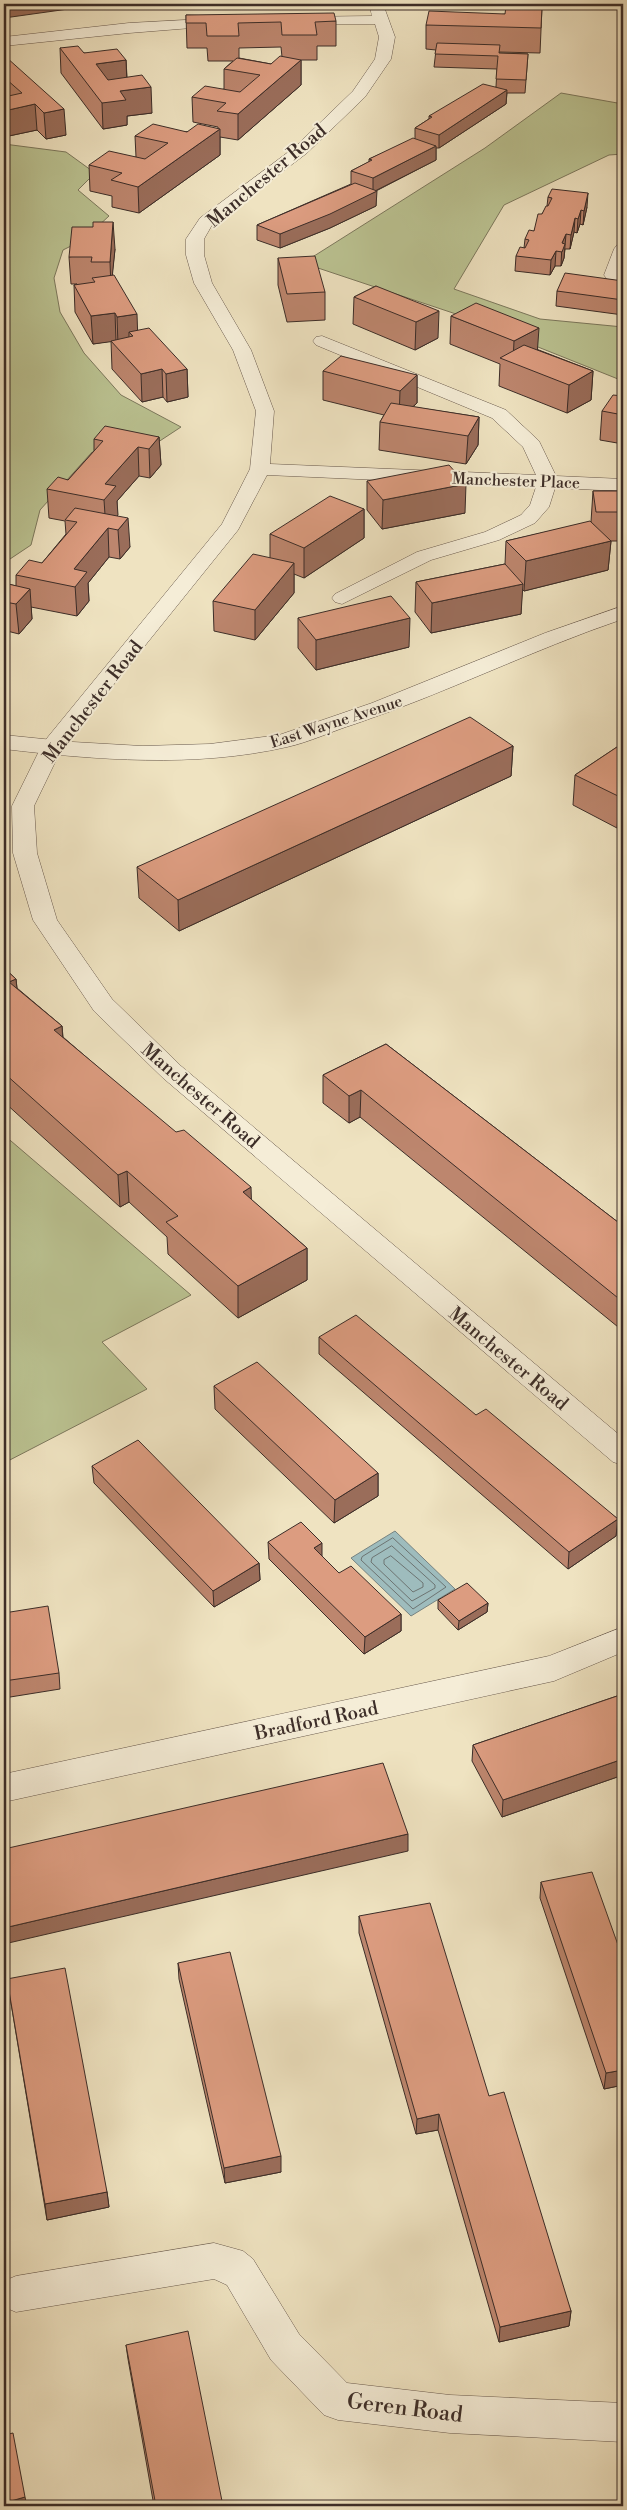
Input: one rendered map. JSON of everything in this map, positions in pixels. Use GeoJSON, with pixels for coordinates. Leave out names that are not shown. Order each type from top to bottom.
{"type":"FeatureCollection","features":[{"type":"Feature","properties":{"kind":"street"},"geometry":{"type":"LineString","coordinates":[[280,20],[379,12]]}},
{"type":"Feature","properties":{"kind":"street","name":"Manchester Road"},"geometry":{"type":"LineString","coordinates":[[379,12],[387,36],[383,59],[359,94],[301,150],[206,222],[195,239],[194,254],[202,283],[242,350],[265,411],[260,469],[230,526],[51,748],[23,806],[25,853],[45,920],[103,1005],[172,1072],[623,1454]]}},
{"type":"Feature","properties":{"kind":"street"},"geometry":{"type":"LineString","coordinates":[[4,42],[137,28],[244,21]]}},
{"type":"Feature","properties":{"kind":"street"},"geometry":{"type":"LineString","coordinates":[[623,249],[612,275],[623,276]]}},
{"type":"Feature","properties":{"kind":"street"},"geometry":{"type":"LineString","coordinates":[[322,341],[499,414],[532,445],[548,482],[539,507],[528,519],[492,536],[424,556],[342,598]]}},
{"type":"Feature","properties":{"kind":"street","name":"Manchester Place"},"geometry":{"type":"LineString","coordinates":[[260,469],[623,485]]}},
{"type":"Feature","properties":{"kind":"street","name":"East Wayne Avenue"},"geometry":{"type":"LineString","coordinates":[[4,742],[51,748],[190,753],[281,742],[402,700],[546,640],[623,612]]}},
{"type":"Feature","properties":{"kind":"street","name":"Bradford Road"},"geometry":{"type":"LineString","coordinates":[[4,1788],[554,1668],[623,1638]]}},
{"type":"Feature","properties":{"kind":"street","name":"Geren Road"},"geometry":{"type":"LineString","coordinates":[[16,2294],[214,2261],[230,2264],[240,2272],[285,2347],[338,2401],[450,2414],[623,2423]]}},
{"type":"Feature","properties":{"kind":"green space"},"geometry":{"type":"Polygon","coordinates":[[[561,93],[623,104],[623,154],[609,155],[504,205],[454,289],[540,319],[623,327],[623,381],[453,313],[303,263],[485,148],[561,93]]]}},
{"type":"Feature","properties":{"kind":"green space"},"geometry":{"type":"Polygon","coordinates":[[[4,144],[66,152],[95,173],[78,190],[109,216],[83,240],[63,250],[54,278],[60,312],[84,353],[121,395],[181,427],[143,452],[92,452],[40,510],[31,545],[4,563],[4,144]]]}},
{"type":"Feature","properties":{"kind":"green space"},"geometry":{"type":"Polygon","coordinates":[[[4,1135],[191,1295],[102,1342],[147,1389],[4,1463],[4,1135]]]}},
{"type":"Feature","properties":{"kind":"water"},"geometry":{"type":"Polygon","coordinates":[[[395,1531],[455,1589],[411,1616],[351,1558],[395,1531]]]}},
{"type":"Feature","properties":{"kind":"building"},"geometry":{"type":"Polygon","coordinates":[[[506,6],[542,7],[541,28],[426,25],[429,11],[505,14],[506,6]]]}},
{"type":"Feature","properties":{"kind":"building"},"geometry":{"type":"Polygon","coordinates":[[[334,13],[336,21],[315,22],[317,35],[282,35],[281,22],[238,23],[239,36],[207,36],[206,23],[186,23],[186,15],[334,13]]]}},
{"type":"Feature","properties":{"kind":"building"},"geometry":{"type":"Polygon","coordinates":[[[437,43],[500,45],[499,53],[528,54],[526,80],[496,79],[498,56],[435,54],[437,43]]]}},
{"type":"Feature","properties":{"kind":"building"},"geometry":{"type":"Polygon","coordinates":[[[78,46],[84,53],[117,49],[126,60],[96,64],[108,80],[142,75],[151,87],[120,91],[126,100],[102,103],[60,48],[78,46]]]}},
{"type":"Feature","properties":{"kind":"building"},"geometry":{"type":"Polygon","coordinates":[[[280,56],[301,60],[238,114],[217,111],[226,103],[192,97],[205,86],[240,92],[260,75],[224,69],[237,58],[271,64],[280,56]]]}},
{"type":"Feature","properties":{"kind":"building"},"geometry":{"type":"Polygon","coordinates":[[[4,57],[64,109],[44,113],[35,104],[4,111],[4,97],[22,93],[6,79],[4,80],[4,57]]]}},
{"type":"Feature","properties":{"kind":"building"},"geometry":{"type":"Polygon","coordinates":[[[483,84],[507,90],[439,135],[415,128],[432,117],[429,116],[483,84]]]}},
{"type":"Feature","properties":{"kind":"building"},"geometry":{"type":"Polygon","coordinates":[[[153,124],[187,132],[198,124],[220,129],[138,187],[111,180],[122,173],[89,165],[109,151],[145,159],[168,143],[135,136],[153,124]]]}},
{"type":"Feature","properties":{"kind":"building"},"geometry":{"type":"Polygon","coordinates":[[[413,138],[436,146],[373,178],[351,171],[372,160],[369,159],[413,138]]]}},
{"type":"Feature","properties":{"kind":"building"},"geometry":{"type":"Polygon","coordinates":[[[355,183],[377,191],[330,214],[280,234],[257,225],[355,183]]]}},
{"type":"Feature","properties":{"kind":"building"},"geometry":{"type":"Polygon","coordinates":[[[552,189],[588,193],[584,211],[581,210],[578,219],[575,218],[571,235],[566,234],[562,243],[565,244],[562,252],[556,251],[551,260],[516,256],[520,247],[525,248],[529,240],[525,239],[529,230],[534,231],[538,214],[542,214],[546,206],[548,206],[552,198],[548,197],[552,189]]]}},
{"type":"Feature","properties":{"kind":"building"},"geometry":{"type":"Polygon","coordinates":[[[93,222],[113,222],[110,262],[91,262],[92,257],[69,257],[72,227],[93,227],[93,222]]]}},
{"type":"Feature","properties":{"kind":"building"},"geometry":{"type":"Polygon","coordinates":[[[315,256],[325,292],[287,294],[278,258],[315,256]]]}},
{"type":"Feature","properties":{"kind":"building"},"geometry":{"type":"Polygon","coordinates":[[[565,273],[623,281],[623,300],[557,291],[565,273]]]}},
{"type":"Feature","properties":{"kind":"building"},"geometry":{"type":"Polygon","coordinates":[[[114,275],[137,314],[117,317],[115,313],[91,316],[74,285],[95,282],[92,278],[114,275]]]}},
{"type":"Feature","properties":{"kind":"building"},"geometry":{"type":"Polygon","coordinates":[[[376,286],[439,311],[416,322],[354,297],[376,286]]]}},
{"type":"Feature","properties":{"kind":"building"},"geometry":{"type":"Polygon","coordinates":[[[476,303],[539,328],[514,341],[451,316],[476,303]]]}},
{"type":"Feature","properties":{"kind":"building"},"geometry":{"type":"Polygon","coordinates":[[[149,328],[187,369],[166,374],[162,369],[141,374],[111,341],[133,336],[129,332],[149,328]]]}},
{"type":"Feature","properties":{"kind":"building"},"geometry":{"type":"Polygon","coordinates":[[[524,345],[593,371],[569,385],[500,358],[524,345]]]}},
{"type":"Feature","properties":{"kind":"building"},"geometry":{"type":"Polygon","coordinates":[[[341,356],[417,375],[400,391],[323,371],[341,356]]]}},
{"type":"Feature","properties":{"kind":"building"},"geometry":{"type":"Polygon","coordinates":[[[613,395],[623,396],[623,415],[602,411],[613,395]]]}},
{"type":"Feature","properties":{"kind":"building"},"geometry":{"type":"Polygon","coordinates":[[[391,403],[479,417],[468,436],[380,422],[391,403]]]}},
{"type":"Feature","properties":{"kind":"building"},"geometry":{"type":"Polygon","coordinates":[[[105,426],[159,437],[149,449],[138,447],[105,484],[116,486],[104,500],[47,489],[58,477],[68,480],[103,441],[94,439],[105,426]]]}},
{"type":"Feature","properties":{"kind":"building"},"geometry":{"type":"Polygon","coordinates":[[[449,465],[466,484],[383,500],[367,481],[449,465]]]}},
{"type":"Feature","properties":{"kind":"building"},"geometry":{"type":"Polygon","coordinates":[[[593,491],[623,491],[623,512],[596,512],[593,491]]]}},
{"type":"Feature","properties":{"kind":"building"},"geometry":{"type":"Polygon","coordinates":[[[330,496],[364,509],[304,548],[270,534],[330,496]]]}},
{"type":"Feature","properties":{"kind":"building"},"geometry":{"type":"Polygon","coordinates":[[[75,508],[128,518],[118,530],[108,528],[74,569],[87,572],[75,587],[16,575],[29,560],[42,563],[77,522],[65,520],[75,508]]]}},
{"type":"Feature","properties":{"kind":"building"},"geometry":{"type":"Polygon","coordinates":[[[590,521],[611,541],[526,561],[506,541],[590,521]]]}},
{"type":"Feature","properties":{"kind":"building"},"geometry":{"type":"Polygon","coordinates":[[[253,554],[294,563],[255,610],[213,601],[253,554]]]}},
{"type":"Feature","properties":{"kind":"building"},"geometry":{"type":"Polygon","coordinates":[[[505,564],[523,584],[432,603],[416,582],[505,564]]]}},
{"type":"Feature","properties":{"kind":"building"},"geometry":{"type":"Polygon","coordinates":[[[4,583],[30,589],[16,604],[4,603],[4,583]]]}},
{"type":"Feature","properties":{"kind":"building"},"geometry":{"type":"Polygon","coordinates":[[[391,596],[410,618],[316,640],[298,618],[391,596]]]}},
{"type":"Feature","properties":{"kind":"building"},"geometry":{"type":"Polygon","coordinates":[[[470,717],[513,746],[178,900],[137,867],[470,717]]]}},
{"type":"Feature","properties":{"kind":"building"},"geometry":{"type":"Polygon","coordinates":[[[623,743],[623,795],[620,797],[575,775],[623,743]]]}},
{"type":"Feature","properties":{"kind":"building"},"geometry":{"type":"Polygon","coordinates":[[[4,968],[16,979],[9,982],[62,1026],[54,1030],[176,1132],[184,1130],[251,1187],[243,1192],[307,1248],[238,1286],[166,1222],[178,1216],[127,1171],[118,1175],[4,1073],[4,968]]]}},
{"type":"Feature","properties":{"kind":"building"},"geometry":{"type":"Polygon","coordinates":[[[386,1044],[623,1226],[623,1302],[361,1090],[349,1096],[323,1075],[386,1044]]]}},
{"type":"Feature","properties":{"kind":"building"},"geometry":{"type":"Polygon","coordinates":[[[356,1315],[476,1415],[486,1409],[618,1519],[569,1552],[319,1337],[356,1315]]]}},
{"type":"Feature","properties":{"kind":"building"},"geometry":{"type":"Polygon","coordinates":[[[257,1362],[378,1473],[335,1500],[214,1386],[257,1362]]]}},
{"type":"Feature","properties":{"kind":"building"},"geometry":{"type":"Polygon","coordinates":[[[138,1440],[259,1563],[213,1591],[92,1466],[138,1440]]]}},
{"type":"Feature","properties":{"kind":"building"},"geometry":{"type":"Polygon","coordinates":[[[301,1522],[322,1543],[314,1548],[339,1573],[351,1566],[401,1614],[365,1637],[268,1542],[301,1522]]]}},
{"type":"Feature","properties":{"kind":"building"},"geometry":{"type":"Polygon","coordinates":[[[467,1583],[488,1603],[459,1621],[438,1600],[467,1583]]]}},
{"type":"Feature","properties":{"kind":"building"},"geometry":{"type":"Polygon","coordinates":[[[48,1606],[59,1673],[4,1681],[4,1613],[48,1606]]]}},
{"type":"Feature","properties":{"kind":"building"},"geometry":{"type":"Polygon","coordinates":[[[623,1694],[623,1759],[503,1800],[473,1745],[623,1694]]]}},
{"type":"Feature","properties":{"kind":"building"},"geometry":{"type":"Polygon","coordinates":[[[383,1763],[408,1834],[4,1928],[4,1849],[383,1763]]]}},
{"type":"Feature","properties":{"kind":"building"},"geometry":{"type":"Polygon","coordinates":[[[592,1872],[623,1959],[623,2070],[606,2073],[541,1882],[592,1872]]]}},
{"type":"Feature","properties":{"kind":"building"},"geometry":{"type":"Polygon","coordinates":[[[430,1903],[489,2096],[504,2092],[571,2311],[500,2327],[439,2114],[417,2119],[359,1916],[430,1903]]]}},
{"type":"Feature","properties":{"kind":"building"},"geometry":{"type":"Polygon","coordinates":[[[230,1952],[281,2156],[224,2168],[178,1963],[230,1952]]]}},
{"type":"Feature","properties":{"kind":"building"},"geometry":{"type":"Polygon","coordinates":[[[65,1968],[107,2192],[45,2204],[7,1979],[65,1968]]]}},
{"type":"Feature","properties":{"kind":"building"},"geometry":{"type":"Polygon","coordinates":[[[188,2331],[223,2506],[156,2506],[126,2345],[188,2331]]]}},
{"type":"Feature","properties":{"kind":"building"},"geometry":{"type":"Polygon","coordinates":[[[13,2433],[25,2497],[4,2503],[4,2435],[13,2433]]]}},
{"type":"Feature","properties":{"kind":"building"},"geometry":{"type":"Polygon","coordinates":[[[623,2500],[623,2506],[592,2506],[623,2500]]]}}]}
